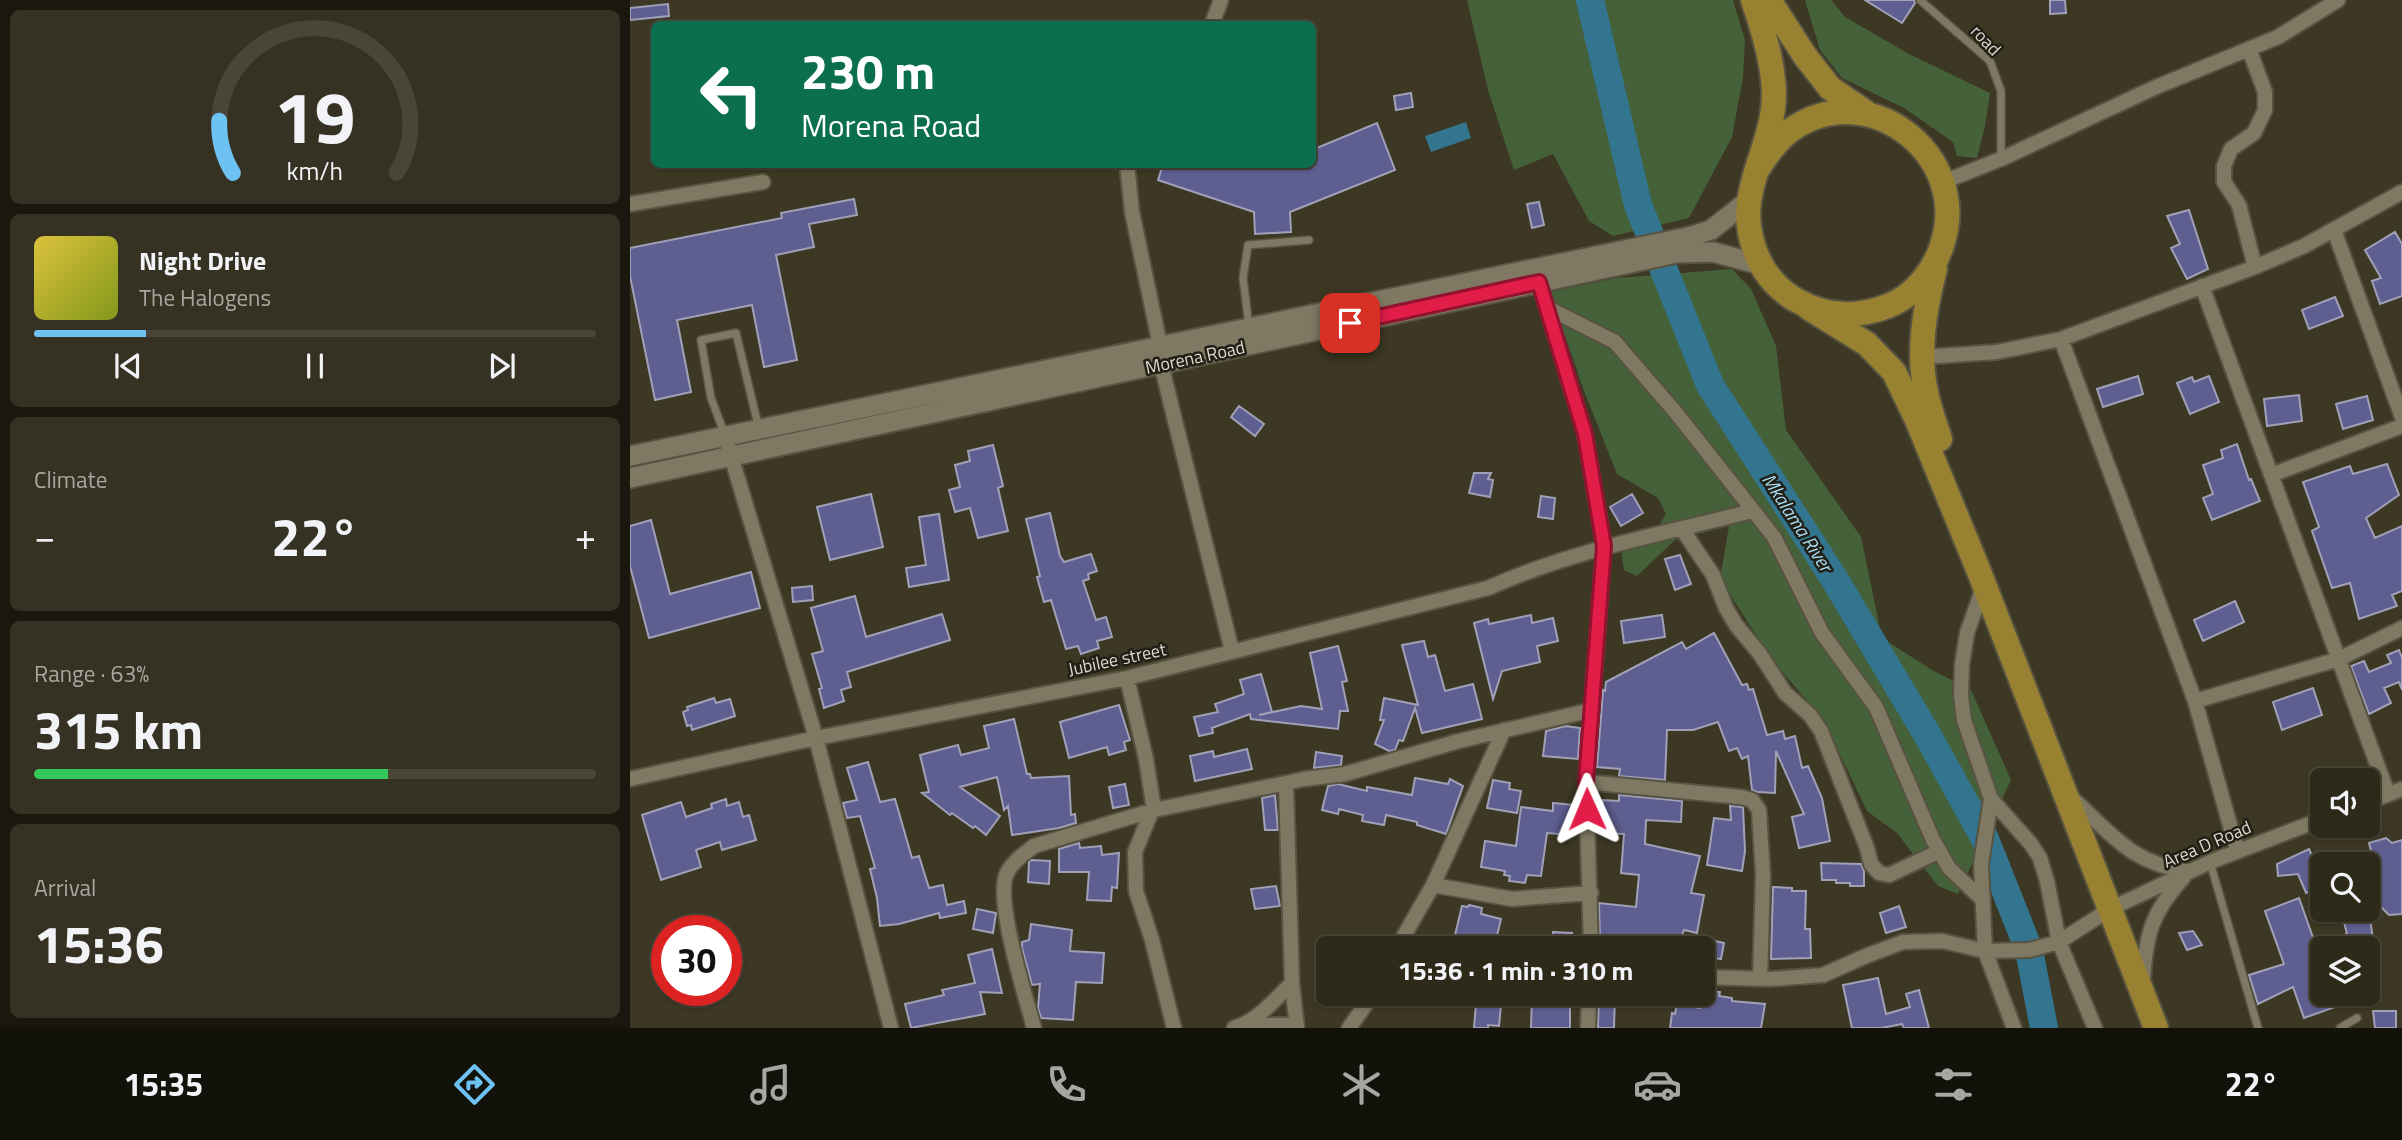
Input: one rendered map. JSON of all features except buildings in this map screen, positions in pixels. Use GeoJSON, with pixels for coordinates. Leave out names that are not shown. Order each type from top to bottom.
{"type":"FeatureCollection","features":[{"type":"Feature","properties":{"kind":"highway"},"geometry":{"type":"LineString","coordinates":[[1754,0],[1772,68],[1774,95],[1771,119],[1748,201],[1750,234],[1761,265],[1774,283],[1790,297],[1867,344],[1894,372],[1917,420],[1982,579],[2156,1028]]}},
{"type":"Feature","properties":{"kind":"highway"},"geometry":{"type":"LineString","coordinates":[[1769,0],[1805,56],[1830,88],[1870,115],[1894,124],[1915,139],[1932,158],[1943,182],[1948,207],[1947,233],[1925,310],[1925,390],[1982,579]]}},
{"type":"Feature","properties":{"kind":"highway"},"geometry":{"type":"LineString","coordinates":[[1757,170],[1772,147],[1792,129],[1816,117],[1843,113],[1870,115]]}},
{"type":"Feature","properties":{"kind":"highway"},"geometry":{"type":"LineString","coordinates":[[1809,308],[1839,315],[1869,313],[1898,302],[1921,283],[1938,257]]}},
{"type":"Feature","properties":{"kind":"main road","name":"Morena Road"},"geometry":{"type":"LineString","coordinates":[[630,478],[1160,355],[1250,327],[1675,246],[1711,230],[1748,201]]}},
{"type":"Feature","properties":{"kind":"main road","name":"Morena Road"},"geometry":{"type":"LineString","coordinates":[[1675,246],[1713,252],[1761,265]]}},
{"type":"Feature","properties":{"kind":"main road","name":"Morena Road"},"geometry":{"type":"LineString","coordinates":[[630,456],[759,429],[1539,282],[1619,257]]}},
{"type":"Feature","properties":{"kind":"street"},"geometry":{"type":"LineString","coordinates":[[1213,21],[1221,0]]}},
{"type":"Feature","properties":{"kind":"street"},"geometry":{"type":"LineString","coordinates":[[1943,182],[2001,159],[2156,87],[2278,37],[2338,0]]}},
{"type":"Feature","properties":{"kind":"street"},"geometry":{"type":"LineString","coordinates":[[2249,48],[2265,92],[2265,110],[2254,133],[2231,149],[2224,166],[2224,182],[2239,205],[2255,267]]}},
{"type":"Feature","properties":{"kind":"street"},"geometry":{"type":"LineString","coordinates":[[1127,168],[1132,212],[1160,355],[1232,651]]}},
{"type":"Feature","properties":{"kind":"street"},"geometry":{"type":"LineString","coordinates":[[630,204],[763,182]]}},
{"type":"Feature","properties":{"kind":"street"},"geometry":{"type":"LineString","coordinates":[[1923,357],[1997,352],[2061,339],[2304,246],[2402,192]]}},
{"type":"Feature","properties":{"kind":"street"},"geometry":{"type":"LineString","coordinates":[[2334,230],[2402,416]]}},
{"type":"Feature","properties":{"kind":"street"},"geometry":{"type":"LineString","coordinates":[[1539,282],[1585,434],[1604,546],[1586,782],[1591,936]]}},
{"type":"Feature","properties":{"kind":"street"},"geometry":{"type":"LineString","coordinates":[[2202,286],[2388,794]]}},
{"type":"Feature","properties":{"kind":"street"},"geometry":{"type":"LineString","coordinates":[[1546,307],[1615,342],[1677,414],[1774,537],[1822,633],[1876,707],[1949,868],[1983,900]]}},
{"type":"Feature","properties":{"kind":"street"},"geometry":{"type":"LineString","coordinates":[[2061,339],[2195,701],[2237,850]]}},
{"type":"Feature","properties":{"kind":"street"},"geometry":{"type":"LineString","coordinates":[[2271,475],[2402,426]]}},
{"type":"Feature","properties":{"kind":"street"},"geometry":{"type":"LineString","coordinates":[[725,436],[816,738],[891,1028]]}},
{"type":"Feature","properties":{"kind":"street","name":"Jubilee street"},"geometry":{"type":"LineString","coordinates":[[630,779],[816,738],[1127,678],[1488,588],[1527,570],[1604,546],[1752,511]]}},
{"type":"Feature","properties":{"kind":"street"},"geometry":{"type":"LineString","coordinates":[[1682,529],[1713,575],[1736,625],[1760,654],[1785,693],[1810,715],[1821,731],[1871,864],[1878,873],[1889,875],[1940,851]]}},
{"type":"Feature","properties":{"kind":"street"},"geometry":{"type":"LineString","coordinates":[[1982,579],[1967,633],[1962,665],[1964,720],[1991,799],[2040,858],[2059,942],[2095,1028]]}},
{"type":"Feature","properties":{"kind":"street"},"geometry":{"type":"LineString","coordinates":[[2195,701],[2339,659],[2402,628]]}},
{"type":"Feature","properties":{"kind":"street"},"geometry":{"type":"LineString","coordinates":[[1127,678],[1146,759],[1153,810],[1135,852],[1136,891],[1152,940],[1174,1028]]}},
{"type":"Feature","properties":{"kind":"street"},"geometry":{"type":"LineString","coordinates":[[1034,1028],[1009,930],[1003,888],[1007,873],[1017,858],[1034,846],[1153,810],[1304,779],[1345,774],[1459,741],[1592,710]]}},
{"type":"Feature","properties":{"kind":"street"},"geometry":{"type":"LineString","coordinates":[[1404,936],[1433,885],[1504,730]]}},
{"type":"Feature","properties":{"kind":"street"},"geometry":{"type":"LineString","coordinates":[[1586,782],[1752,800],[1759,810],[1763,875],[1760,979]]}},
{"type":"Feature","properties":{"kind":"street"},"geometry":{"type":"LineString","coordinates":[[1239,1027],[1296,1026],[1292,983],[1286,783]]}},
{"type":"Feature","properties":{"kind":"street"},"geometry":{"type":"LineString","coordinates":[[2380,797],[2402,789]]}},
{"type":"Feature","properties":{"kind":"street"},"geometry":{"type":"LineString","coordinates":[[2063,790],[2118,843],[2133,853],[2157,864],[2189,872],[2157,911],[2149,933],[2142,991]]}},
{"type":"Feature","properties":{"kind":"street"},"geometry":{"type":"LineString","coordinates":[[1991,799],[1981,864],[1985,951],[2014,1028]]}},
{"type":"Feature","properties":{"kind":"street","name":"Area D Road"},"geometry":{"type":"LineString","coordinates":[[1715,977],[1760,979],[1823,975],[1903,942],[1942,941],[1985,951],[2029,950],[2059,942],[2110,909],[2210,862],[2310,823]]}},
{"type":"Feature","properties":{"kind":"street"},"geometry":{"type":"LineString","coordinates":[[1433,885],[1512,899],[1591,893]]}},
{"type":"Feature","properties":{"kind":"street"},"geometry":{"type":"LineString","coordinates":[[1239,1027],[1260,1015],[1292,983]]}},
{"type":"Feature","properties":{"kind":"street"},"geometry":{"type":"LineString","coordinates":[[1349,1028],[1365,1006]]}},
{"type":"Feature","properties":{"kind":"street"},"geometry":{"type":"LineString","coordinates":[[1588,1028],[1589,1006]]}},
{"type":"Feature","properties":{"kind":"lane","name":"road"},"geometry":{"type":"LineString","coordinates":[[1920,0],[1990,61],[2001,91],[2001,159]]}},
{"type":"Feature","properties":{"kind":"lane"},"geometry":{"type":"LineString","coordinates":[[1250,327],[1243,278],[1248,245],[1309,240]]}},
{"type":"Feature","properties":{"kind":"lane"},"geometry":{"type":"LineString","coordinates":[[725,436],[711,398],[701,340],[736,333],[759,429]]}},
{"type":"Feature","properties":{"kind":"lane"},"geometry":{"type":"LineString","coordinates":[[2210,862],[2258,1028]]}},
{"type":"Feature","properties":{"kind":"lane"},"geometry":{"type":"LineString","coordinates":[[2340,1028],[2357,1018]]}},
{"type":"Feature","properties":{"kind":"green space"},"geometry":{"type":"Polygon","coordinates":[[[1467,0],[1733,0],[1745,40],[1743,77],[1732,137],[1689,218],[1613,236],[1589,221],[1553,154],[1514,170],[1488,90],[1467,0]]]}},
{"type":"Feature","properties":{"kind":"green space"},"geometry":{"type":"Polygon","coordinates":[[[1805,0],[1831,0],[1845,17],[1909,54],[1990,93],[1977,158],[1957,156],[1953,142],[1904,108],[1842,78],[1820,50],[1805,0]]]}},
{"type":"Feature","properties":{"kind":"green space"},"geometry":{"type":"Polygon","coordinates":[[[1732,269],[1751,289],[1776,346],[1786,430],[1861,537],[1882,638],[1932,670],[1971,690],[2011,780],[1958,894],[1938,886],[1897,833],[1867,811],[1823,719],[1772,660],[1720,579],[1729,526],[1675,540],[1637,576],[1624,570],[1620,542],[1653,536],[1666,514],[1658,498],[1617,474],[1584,391],[1550,292],[1617,278],[1732,269]]]}},
{"type":"Feature","properties":{"kind":"water"},"geometry":{"type":"Polygon","coordinates":[[[1466,122],[1471,138],[1431,152],[1425,136],[1466,122]]]}},
{"type":"Feature","properties":{"kind":"waterway","name":"Mkalama River"},"geometry":{"type":"LineString","coordinates":[[1590,0],[1638,205],[1710,385],[1835,580],[1928,736],[1985,839],[2029,950],[2044,1028]]}},
{"type":"Feature","properties":{"kind":"route"},"geometry":{"type":"LineString","coordinates":[[1350,323],[1539,282],[1585,434],[1604,546],[1586,782],[1587,809]]}}]}
